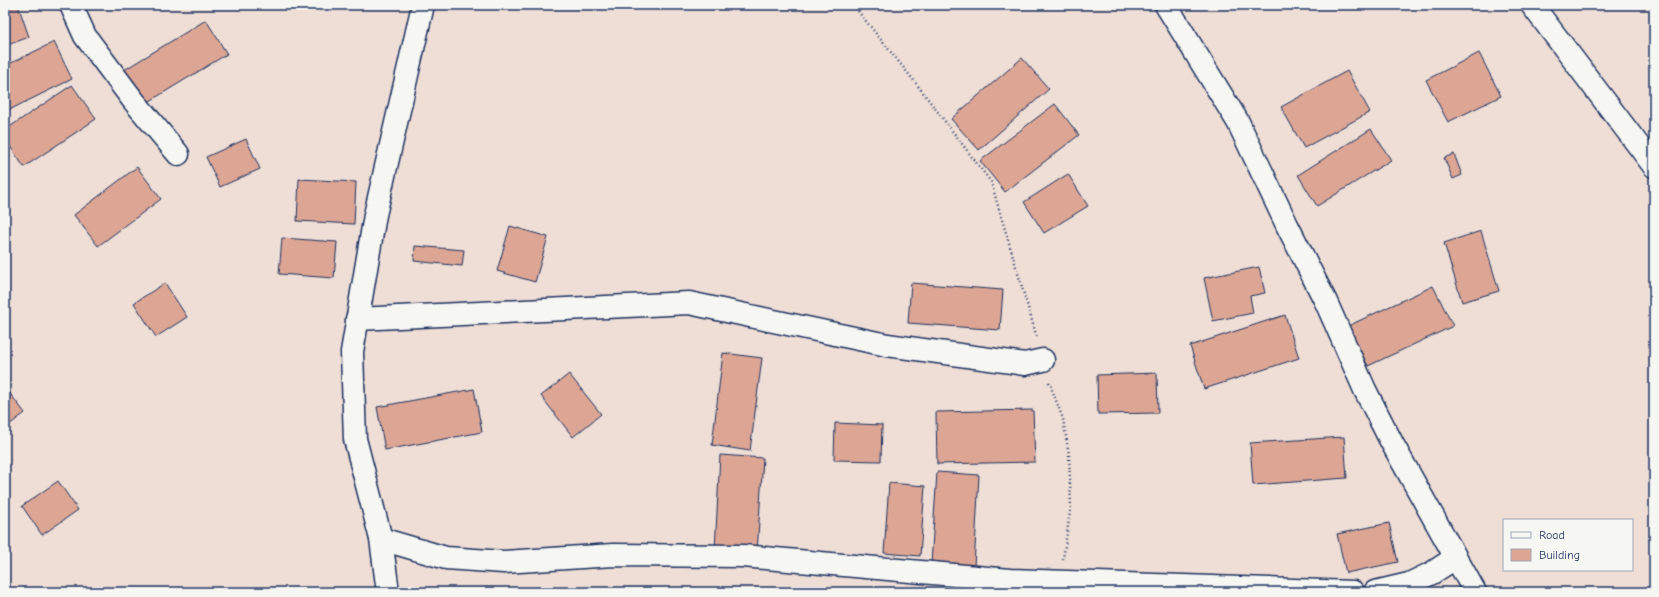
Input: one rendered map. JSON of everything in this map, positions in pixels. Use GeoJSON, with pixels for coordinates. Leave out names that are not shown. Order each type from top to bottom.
{"type":"FeatureCollection","features":[{"type":"Feature","properties":{"kind":"street"},"geometry":{"type":"LineString","coordinates":[[71,5],[85,36],[133,100],[178,154]]}},
{"type":"Feature","properties":{"kind":"street"},"geometry":{"type":"LineString","coordinates":[[388,592],[381,539],[355,439],[352,352],[375,215],[423,5]]}},
{"type":"Feature","properties":{"kind":"street"},"geometry":{"type":"LineString","coordinates":[[1166,5],[1238,122],[1287,225],[1326,302],[1365,390],[1392,443],[1475,592]]}},
{"type":"Feature","properties":{"kind":"street"},"geometry":{"type":"LineString","coordinates":[[1532,5],[1654,166]]}},
{"type":"Feature","properties":{"kind":"street"},"geometry":{"type":"LineString","coordinates":[[357,319],[689,303],[888,345],[1025,364],[1043,360]]}},
{"type":"Feature","properties":{"kind":"street"},"geometry":{"type":"LineString","coordinates":[[381,539],[446,558],[504,562],[613,555],[743,556],[1010,580],[1353,592]]}},
{"type":"Feature","properties":{"kind":"street"},"geometry":{"type":"LineString","coordinates":[[1375,592],[1409,584],[1432,573],[1455,558]]}},
{"type":"Feature","properties":{"kind":"path"},"geometry":{"type":"LineString","coordinates":[[853,5],[915,82],[991,182],[1043,360],[1063,419],[1069,454],[1071,506],[1060,582]]}},
{"type":"Feature","properties":{"kind":"building"},"geometry":{"type":"Polygon","coordinates":[[[5,5],[18,5],[29,37],[5,46],[5,5]]]}},
{"type":"Feature","properties":{"kind":"building"},"geometry":{"type":"Polygon","coordinates":[[[206,20],[227,54],[145,104],[124,70],[206,20]]]}},
{"type":"Feature","properties":{"kind":"building"},"geometry":{"type":"Polygon","coordinates":[[[54,42],[72,79],[5,112],[5,66],[54,42]]]}},
{"type":"Feature","properties":{"kind":"building"},"geometry":{"type":"Polygon","coordinates":[[[1479,53],[1501,96],[1448,122],[1426,80],[1479,53]]]}},
{"type":"Feature","properties":{"kind":"building"},"geometry":{"type":"Polygon","coordinates":[[[1022,58],[1049,89],[979,150],[951,119],[1022,58]]]}},
{"type":"Feature","properties":{"kind":"building"},"geometry":{"type":"Polygon","coordinates":[[[1347,71],[1370,112],[1304,148],[1281,107],[1347,71]]]}},
{"type":"Feature","properties":{"kind":"building"},"geometry":{"type":"Polygon","coordinates":[[[72,85],[96,119],[24,167],[5,139],[5,130],[72,85]]]}},
{"type":"Feature","properties":{"kind":"building"},"geometry":{"type":"Polygon","coordinates":[[[1055,104],[1079,135],[1005,192],[980,161],[1055,104]]]}},
{"type":"Feature","properties":{"kind":"building"},"geometry":{"type":"Polygon","coordinates":[[[1371,129],[1391,160],[1317,206],[1298,175],[1371,129]]]}},
{"type":"Feature","properties":{"kind":"building"},"geometry":{"type":"Polygon","coordinates":[[[246,139],[260,169],[220,187],[206,157],[246,139]]]}},
{"type":"Feature","properties":{"kind":"building"},"geometry":{"type":"Polygon","coordinates":[[[1454,154],[1462,175],[1453,179],[1444,158],[1454,154]]]}},
{"type":"Feature","properties":{"kind":"building"},"geometry":{"type":"Polygon","coordinates":[[[137,167],[161,199],[98,246],[74,215],[137,167]]]}},
{"type":"Feature","properties":{"kind":"building"},"geometry":{"type":"Polygon","coordinates":[[[1068,174],[1088,206],[1044,233],[1024,202],[1068,174]]]}},
{"type":"Feature","properties":{"kind":"building"},"geometry":{"type":"Polygon","coordinates":[[[299,179],[356,182],[354,224],[297,221],[299,179]]]}},
{"type":"Feature","properties":{"kind":"building"},"geometry":{"type":"Polygon","coordinates":[[[510,226],[548,237],[535,282],[497,271],[510,226]]]}},
{"type":"Feature","properties":{"kind":"building"},"geometry":{"type":"Polygon","coordinates":[[[1481,231],[1499,291],[1462,302],[1444,243],[1481,231]]]}},
{"type":"Feature","properties":{"kind":"building"},"geometry":{"type":"Polygon","coordinates":[[[282,238],[337,242],[334,278],[279,274],[282,238]]]}},
{"type":"Feature","properties":{"kind":"building"},"geometry":{"type":"Polygon","coordinates":[[[415,246],[464,250],[462,266],[414,261],[415,246]]]}},
{"type":"Feature","properties":{"kind":"building"},"geometry":{"type":"Polygon","coordinates":[[[1259,267],[1265,293],[1250,296],[1253,313],[1213,321],[1204,278],[1259,267]]]}},
{"type":"Feature","properties":{"kind":"building"},"geometry":{"type":"Polygon","coordinates":[[[165,283],[187,317],[156,337],[134,303],[165,283]]]}},
{"type":"Feature","properties":{"kind":"building"},"geometry":{"type":"Polygon","coordinates":[[[911,283],[1003,290],[1000,330],[908,323],[911,283]]]}},
{"type":"Feature","properties":{"kind":"building"},"geometry":{"type":"Polygon","coordinates":[[[1433,286],[1453,326],[1368,366],[1348,326],[1433,286]]]}},
{"type":"Feature","properties":{"kind":"building"},"geometry":{"type":"Polygon","coordinates":[[[1285,315],[1299,358],[1204,389],[1190,346],[1285,315]]]}},
{"type":"Feature","properties":{"kind":"building"},"geometry":{"type":"Polygon","coordinates":[[[723,353],[762,358],[750,451],[712,445],[723,353]]]}},
{"type":"Feature","properties":{"kind":"building"},"geometry":{"type":"Polygon","coordinates":[[[1654,355],[1654,365],[1649,359],[1654,355]]]}},
{"type":"Feature","properties":{"kind":"building"},"geometry":{"type":"Polygon","coordinates":[[[1157,373],[1158,413],[1098,414],[1097,375],[1157,373]]]}},
{"type":"Feature","properties":{"kind":"building"},"geometry":{"type":"Polygon","coordinates":[[[569,374],[601,414],[573,437],[541,396],[569,374]]]}},
{"type":"Feature","properties":{"kind":"building"},"geometry":{"type":"Polygon","coordinates":[[[5,387],[25,413],[5,428],[5,387]]]}},
{"type":"Feature","properties":{"kind":"building"},"geometry":{"type":"Polygon","coordinates":[[[474,389],[482,432],[385,450],[377,407],[474,389]]]}},
{"type":"Feature","properties":{"kind":"building"},"geometry":{"type":"Polygon","coordinates":[[[1033,410],[1035,462],[937,464],[936,412],[1033,410]]]}},
{"type":"Feature","properties":{"kind":"building"},"geometry":{"type":"Polygon","coordinates":[[[835,423],[882,425],[881,461],[834,460],[835,423]]]}},
{"type":"Feature","properties":{"kind":"building"},"geometry":{"type":"Polygon","coordinates":[[[1344,437],[1347,478],[1253,485],[1250,443],[1344,437]]]}},
{"type":"Feature","properties":{"kind":"building"},"geometry":{"type":"Polygon","coordinates":[[[720,455],[763,458],[757,553],[715,550],[720,455]]]}},
{"type":"Feature","properties":{"kind":"building"},"geometry":{"type":"Polygon","coordinates":[[[937,472],[979,475],[974,567],[931,564],[937,472]]]}},
{"type":"Feature","properties":{"kind":"building"},"geometry":{"type":"Polygon","coordinates":[[[58,481],[78,510],[42,535],[22,506],[58,481]]]}},
{"type":"Feature","properties":{"kind":"building"},"geometry":{"type":"Polygon","coordinates":[[[889,483],[925,486],[920,556],[884,553],[889,483]]]}},
{"type":"Feature","properties":{"kind":"building"},"geometry":{"type":"Polygon","coordinates":[[[1389,523],[1398,562],[1346,573],[1337,534],[1389,523]]]}},
{"type":"Feature","properties":{"kind":"building"},"geometry":{"type":"Polygon","coordinates":[[[413,589],[477,592],[413,592],[413,589]]]}},
{"type":"Feature","properties":{"kind":"building"},"geometry":{"type":"Polygon","coordinates":[[[564,589],[607,590],[607,592],[564,592],[564,589]]]}}]}
